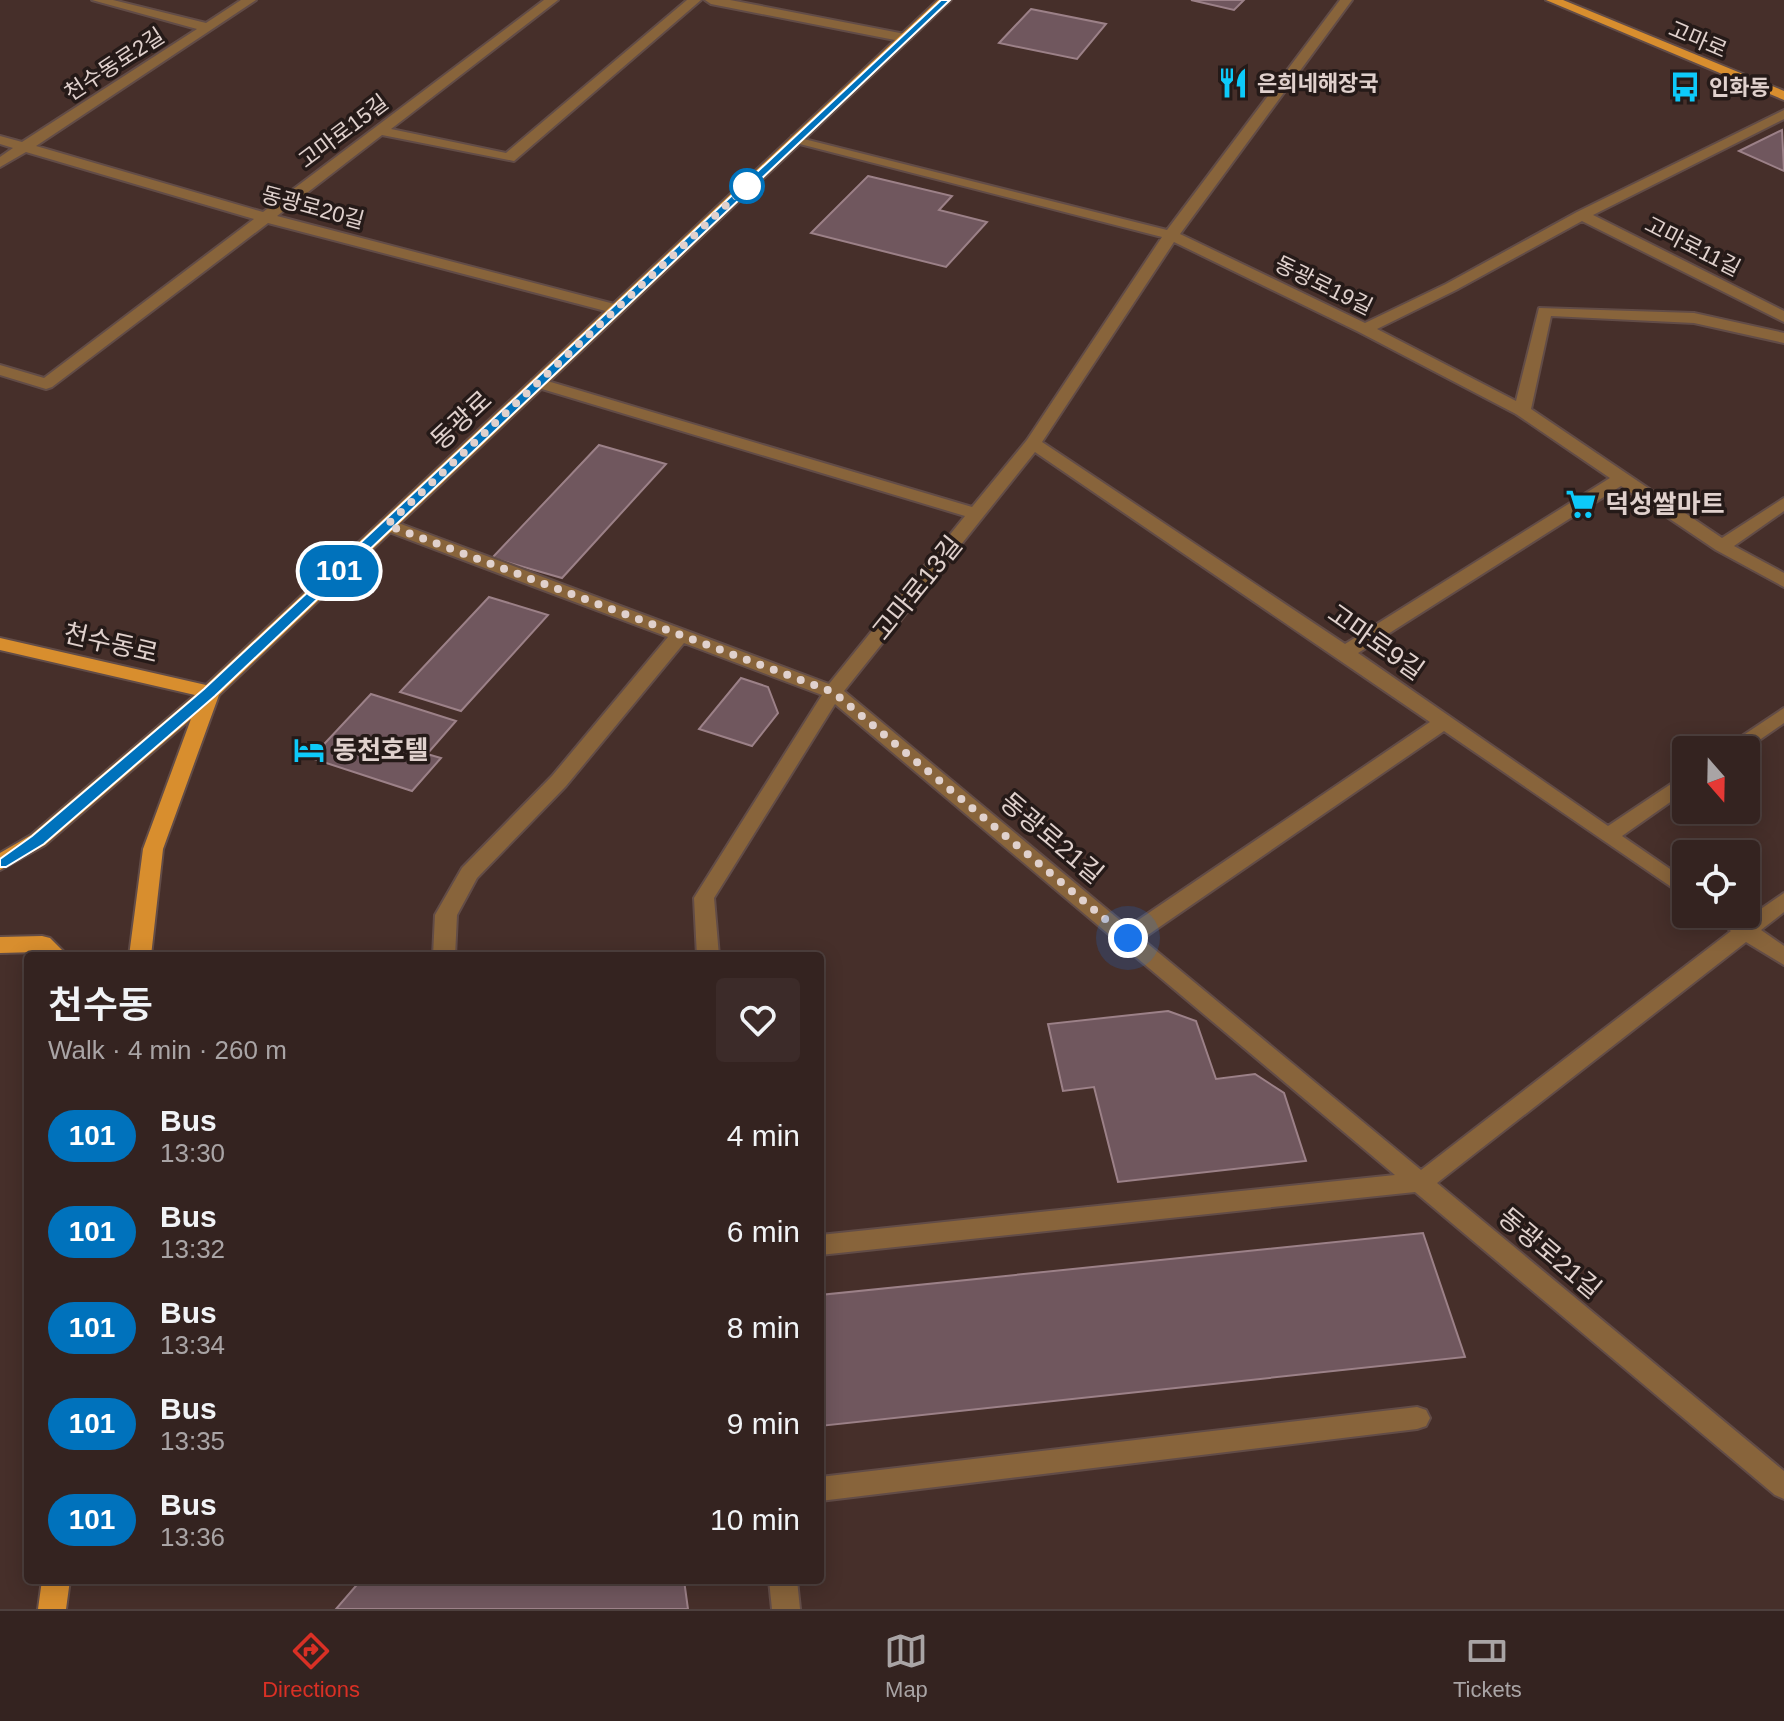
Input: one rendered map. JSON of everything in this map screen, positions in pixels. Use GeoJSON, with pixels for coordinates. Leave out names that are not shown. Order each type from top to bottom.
{"type":"FeatureCollection","features":[{"type":"Feature","properties":{"kind":"main road","name":"동광로"},"geometry":{"type":"LineString","coordinates":[[0,863],[38,840],[210,692],[945,0]]}},
{"type":"Feature","properties":{"kind":"main road","name":"고마로"},"geometry":{"type":"LineString","coordinates":[[1552,0],[1784,96]]}},
{"type":"Feature","properties":{"kind":"main road","name":"천수동로"},"geometry":{"type":"LineString","coordinates":[[0,644],[210,692]]}},
{"type":"Feature","properties":{"kind":"main road"},"geometry":{"type":"LineString","coordinates":[[140,952],[153,849],[210,692]]}},
{"type":"Feature","properties":{"kind":"main road"},"geometry":{"type":"LineString","coordinates":[[0,945],[42,944],[52,952]]}},
{"type":"Feature","properties":{"kind":"main road"},"geometry":{"type":"LineString","coordinates":[[52,1609],[55,1584]]}},
{"type":"Feature","properties":{"kind":"street"},"geometry":{"type":"LineString","coordinates":[[98,0],[207,27]]}},
{"type":"Feature","properties":{"kind":"street","name":"천수동로2길"},"geometry":{"type":"LineString","coordinates":[[0,163],[250,0]]}},
{"type":"Feature","properties":{"kind":"street","name":"고마로15길"},"geometry":{"type":"LineString","coordinates":[[0,370],[46,384],[552,0]]}},
{"type":"Feature","properties":{"kind":"street"},"geometry":{"type":"LineString","coordinates":[[381,131],[509,158],[695,0]]}},
{"type":"Feature","properties":{"kind":"street"},"geometry":{"type":"LineString","coordinates":[[711,0],[905,38]]}},
{"type":"Feature","properties":{"kind":"street","name":"고마로13길"},"geometry":{"type":"LineString","coordinates":[[708,952],[704,898],[833,692],[1033,443],[1171,235],[1346,0]]}},
{"type":"Feature","properties":{"kind":"street"},"geometry":{"type":"LineString","coordinates":[[1365,329],[1784,114]]}},
{"type":"Feature","properties":{"kind":"street","name":"동광로19길"},"geometry":{"type":"LineString","coordinates":[[797,139],[1171,235],[1365,329],[1522,411],[1722,546],[1784,581]]}},
{"type":"Feature","properties":{"kind":"street","name":"동광로20길"},"geometry":{"type":"LineString","coordinates":[[0,140],[264,217],[617,309]]}},
{"type":"Feature","properties":{"kind":"street","name":"고마로11길"},"geometry":{"type":"LineString","coordinates":[[1582,215],[1784,317]]}},
{"type":"Feature","properties":{"kind":"street"},"geometry":{"type":"LineString","coordinates":[[1522,411],[1544,311],[1694,318],[1784,338]]}},
{"type":"Feature","properties":{"kind":"street"},"geometry":{"type":"LineString","coordinates":[[538,383],[976,514]]}},
{"type":"Feature","properties":{"kind":"street","name":"고마로9길"},"geometry":{"type":"LineString","coordinates":[[1033,443],[1345,653],[1672,880]]}},
{"type":"Feature","properties":{"kind":"street"},"geometry":{"type":"LineString","coordinates":[[1345,653],[1620,479]]}},
{"type":"Feature","properties":{"kind":"street"},"geometry":{"type":"LineString","coordinates":[[1722,546],[1784,503]]}},
{"type":"Feature","properties":{"kind":"street","name":"동광로21길"},"geometry":{"type":"LineString","coordinates":[[387,525],[833,692],[1784,1487]]}},
{"type":"Feature","properties":{"kind":"street"},"geometry":{"type":"LineString","coordinates":[[444,952],[446,915],[469,873],[559,781],[680,635]]}},
{"type":"Feature","properties":{"kind":"street"},"geometry":{"type":"LineString","coordinates":[[1752,736],[1784,714]]}},
{"type":"Feature","properties":{"kind":"street"},"geometry":{"type":"LineString","coordinates":[[1128,938],[1442,723]]}},
{"type":"Feature","properties":{"kind":"street"},"geometry":{"type":"LineString","coordinates":[[1607,836],[1672,791]]}},
{"type":"Feature","properties":{"kind":"street"},"geometry":{"type":"LineString","coordinates":[[824,1245],[1422,1182],[1784,901]]}},
{"type":"Feature","properties":{"kind":"street"},"geometry":{"type":"LineString","coordinates":[[1743,928],[1784,957]]}},
{"type":"Feature","properties":{"kind":"street"},"geometry":{"type":"LineString","coordinates":[[824,1489],[1417,1418]]}},
{"type":"Feature","properties":{"kind":"street"},"geometry":{"type":"LineString","coordinates":[[783,1584],[786,1609]]}},
{"type":"Feature","properties":{"kind":"building"},"geometry":{"type":"Polygon","coordinates":[[[1191,0],[1244,0],[1234,10],[1191,0]]]}},
{"type":"Feature","properties":{"kind":"building"},"geometry":{"type":"Polygon","coordinates":[[[1031,9],[1106,24],[1077,59],[999,43],[1031,9]]]}},
{"type":"Feature","properties":{"kind":"building"},"geometry":{"type":"Polygon","coordinates":[[[1782,130],[1784,171],[1739,151],[1782,130]]]}},
{"type":"Feature","properties":{"kind":"building"},"geometry":{"type":"Polygon","coordinates":[[[868,176],[952,196],[939,210],[987,222],[946,267],[811,233],[868,176]]]}},
{"type":"Feature","properties":{"kind":"building"},"geometry":{"type":"Polygon","coordinates":[[[599,445],[666,464],[562,578],[492,558],[599,445]]]}},
{"type":"Feature","properties":{"kind":"building"},"geometry":{"type":"Polygon","coordinates":[[[489,597],[548,615],[461,711],[400,692],[489,597]]]}},
{"type":"Feature","properties":{"kind":"building"},"geometry":{"type":"Polygon","coordinates":[[[741,678],[768,687],[778,713],[752,746],[699,729],[741,678]]]}},
{"type":"Feature","properties":{"kind":"building"},"geometry":{"type":"Polygon","coordinates":[[[371,694],[456,721],[427,754],[441,758],[412,791],[311,758],[371,694]]]}},
{"type":"Feature","properties":{"kind":"building"},"geometry":{"type":"Polygon","coordinates":[[[1168,1011],[1196,1021],[1216,1079],[1255,1074],[1284,1093],[1306,1161],[1118,1182],[1094,1087],[1063,1091],[1048,1024],[1168,1011]]]}},
{"type":"Feature","properties":{"kind":"building"},"geometry":{"type":"Polygon","coordinates":[[[1423,1233],[1465,1357],[824,1426],[824,1295],[1423,1233]]]}},
{"type":"Feature","properties":{"kind":"building"},"geometry":{"type":"Polygon","coordinates":[[[358,1584],[685,1584],[688,1609],[336,1609],[358,1584]]]}},
{"type":"Feature","properties":{"kind":"bus line","name":"101"},"geometry":{"type":"LineString","coordinates":[[0,863],[38,840],[210,692],[945,0]]}},
{"type":"Feature","properties":{"kind":"place","name":"은희네해장국"},"geometry":{"type":"Point","coordinates":[1233,83]}},
{"type":"Feature","properties":{"kind":"place","name":"인화동"},"geometry":{"type":"Point","coordinates":[1685,87]}},
{"type":"Feature","properties":{"kind":"place","name":"덕성쌀마트"},"geometry":{"type":"Point","coordinates":[1581,504]}},
{"type":"Feature","properties":{"kind":"place","name":"동천호텔"},"geometry":{"type":"Point","coordinates":[309,750]}},
{"type":"Feature","properties":{"kind":"route"},"geometry":{"type":"LineString","coordinates":[[747,186],[752,181],[387,525],[833,692],[1128,938]]}}]}
